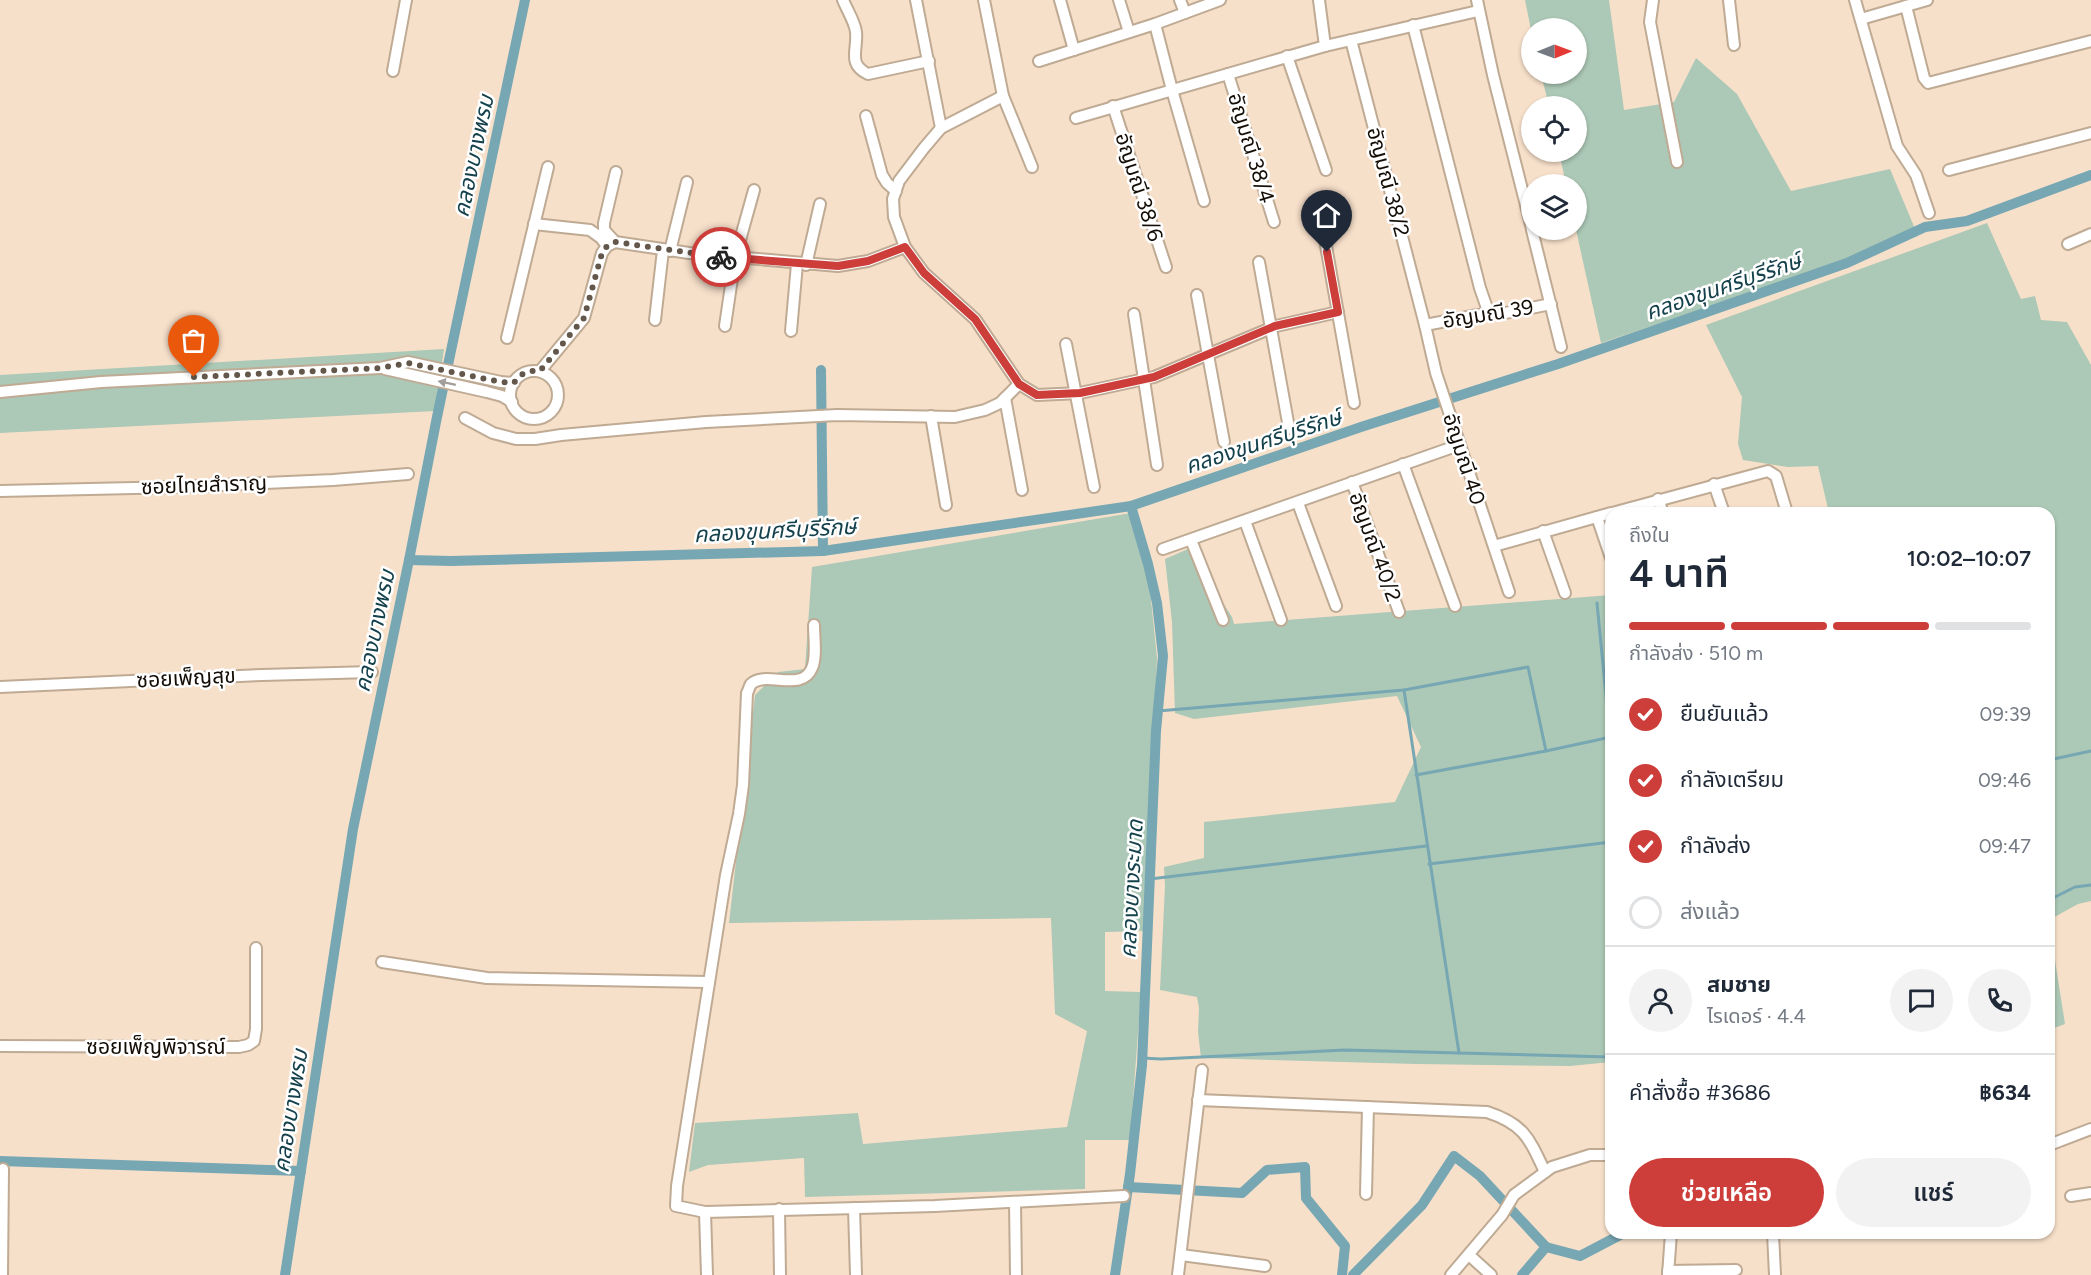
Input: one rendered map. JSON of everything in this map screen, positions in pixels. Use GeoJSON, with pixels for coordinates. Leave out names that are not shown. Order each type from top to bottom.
{"type":"FeatureCollection","features":[{"type":"Feature","properties":{"kind":"street"},"geometry":{"type":"LineString","coordinates":[[393,71],[406,0]]}},
{"type":"Feature","properties":{"kind":"street"},"geometry":{"type":"LineString","coordinates":[[843,0],[856,31],[855,62],[859,70],[868,74],[929,61]]}},
{"type":"Feature","properties":{"kind":"street"},"geometry":{"type":"LineString","coordinates":[[916,0],[941,128]]}},
{"type":"Feature","properties":{"kind":"street"},"geometry":{"type":"LineString","coordinates":[[984,0],[1003,96],[1032,166]]}},
{"type":"Feature","properties":{"kind":"street"},"geometry":{"type":"LineString","coordinates":[[1060,0],[1074,50]]}},
{"type":"Feature","properties":{"kind":"street"},"geometry":{"type":"LineString","coordinates":[[1119,0],[1129,32]]}},
{"type":"Feature","properties":{"kind":"street"},"geometry":{"type":"LineString","coordinates":[[1180,0],[1185,13]]}},
{"type":"Feature","properties":{"kind":"street"},"geometry":{"type":"LineString","coordinates":[[1039,61],[1155,24],[1220,0]]}},
{"type":"Feature","properties":{"kind":"street"},"geometry":{"type":"LineString","coordinates":[[1319,0],[1325,46]]}},
{"type":"Feature","properties":{"kind":"street"},"geometry":{"type":"LineString","coordinates":[[1653,0],[1650,22],[1677,162]]}},
{"type":"Feature","properties":{"kind":"street"},"geometry":{"type":"LineString","coordinates":[[1729,0],[1734,45]]}},
{"type":"Feature","properties":{"kind":"street"},"geometry":{"type":"LineString","coordinates":[[1855,0],[1897,146],[1916,174],[1929,213]]}},
{"type":"Feature","properties":{"kind":"street"},"geometry":{"type":"LineString","coordinates":[[1861,19],[1927,0]]}},
{"type":"Feature","properties":{"kind":"street"},"geometry":{"type":"LineString","coordinates":[[1076,118],[1287,56],[1413,25],[1477,5],[1521,184]]}},
{"type":"Feature","properties":{"kind":"street"},"geometry":{"type":"LineString","coordinates":[[1906,6],[1924,78],[1928,83],[2091,41]]}},
{"type":"Feature","properties":{"kind":"street"},"geometry":{"type":"LineString","coordinates":[[1155,24],[1204,201]]}},
{"type":"Feature","properties":{"kind":"street"},"geometry":{"type":"LineString","coordinates":[[1413,25],[1480,288],[1489,314]]}},
{"type":"Feature","properties":{"kind":"street","name":"อัญมณี 38/2"},"geometry":{"type":"LineString","coordinates":[[1352,40],[1425,325]]}},
{"type":"Feature","properties":{"kind":"street"},"geometry":{"type":"LineString","coordinates":[[1287,56],[1326,170]]}},
{"type":"Feature","properties":{"kind":"street","name":"อัญมณี 38/4"},"geometry":{"type":"LineString","coordinates":[[1228,74],[1274,222]]}},
{"type":"Feature","properties":{"kind":"street"},"geometry":{"type":"LineString","coordinates":[[1003,96],[941,128],[899,181],[893,200],[894,217],[905,247],[924,273],[975,319],[1019,384],[1037,395],[1076,394],[1154,377],[1271,328],[1338,312]]}},
{"type":"Feature","properties":{"kind":"street","name":"อัญมณี 38/6"},"geometry":{"type":"LineString","coordinates":[[1113,106],[1166,267]]}},
{"type":"Feature","properties":{"kind":"street"},"geometry":{"type":"LineString","coordinates":[[866,116],[882,175],[896,191]]}},
{"type":"Feature","properties":{"kind":"street"},"geometry":{"type":"LineString","coordinates":[[1949,170],[2091,133]]}},
{"type":"Feature","properties":{"kind":"street"},"geometry":{"type":"LineString","coordinates":[[507,338],[548,167]]}},
{"type":"Feature","properties":{"kind":"street"},"geometry":{"type":"LineString","coordinates":[[611,244],[604,230],[604,223],[616,172]]}},
{"type":"Feature","properties":{"kind":"street"},"geometry":{"type":"LineString","coordinates":[[655,320],[667,250],[687,183]]}},
{"type":"Feature","properties":{"kind":"street"},"geometry":{"type":"LineString","coordinates":[[725,326],[735,258],[754,190]]}},
{"type":"Feature","properties":{"kind":"street"},"geometry":{"type":"LineString","coordinates":[[791,331],[802,264],[820,204]]}},
{"type":"Feature","properties":{"kind":"street"},"geometry":{"type":"LineString","coordinates":[[1320,212],[1354,403]]}},
{"type":"Feature","properties":{"kind":"street"},"geometry":{"type":"LineString","coordinates":[[534,224],[590,230],[611,244],[802,264],[838,266],[868,261],[905,247]]}},
{"type":"Feature","properties":{"kind":"street"},"geometry":{"type":"LineString","coordinates":[[2068,244],[2091,234]]}},
{"type":"Feature","properties":{"kind":"street"},"geometry":{"type":"LineString","coordinates":[[1535,240],[1561,347]]}},
{"type":"Feature","properties":{"kind":"street"},"geometry":{"type":"LineString","coordinates":[[540,371],[584,318],[602,253],[611,244]]}},
{"type":"Feature","properties":{"kind":"street"},"geometry":{"type":"LineString","coordinates":[[1259,262],[1289,428]]}},
{"type":"Feature","properties":{"kind":"street"},"geometry":{"type":"LineString","coordinates":[[1197,295],[1224,442]]}},
{"type":"Feature","properties":{"kind":"street","name":"อัญมณี 39"},"geometry":{"type":"LineString","coordinates":[[1425,325],[1551,304]]}},
{"type":"Feature","properties":{"kind":"street"},"geometry":{"type":"LineString","coordinates":[[1134,314],[1157,465]]}},
{"type":"Feature","properties":{"kind":"street","name":"อัญมณี 40"},"geometry":{"type":"LineString","coordinates":[[1425,325],[1436,373],[1457,440],[1509,592]]}},
{"type":"Feature","properties":{"kind":"street"},"geometry":{"type":"LineString","coordinates":[[1066,344],[1094,487]]}},
{"type":"Feature","properties":{"kind":"street"},"geometry":{"type":"LineString","coordinates":[[0,392],[101,382],[380,368],[408,363],[514,383]]}},
{"type":"Feature","properties":{"kind":"street"},"geometry":{"type":"LineString","coordinates":[[380,368],[488,392],[512,402]]}},
{"type":"Feature","properties":{"kind":"street"},"geometry":{"type":"LineString","coordinates":[[529,371],[540,371],[550,377],[558,390],[556,405],[552,412],[545,416],[529,418],[521,415],[512,402],[510,394],[514,383],[522,374],[529,371]]}},
{"type":"Feature","properties":{"kind":"street"},"geometry":{"type":"LineString","coordinates":[[465,418],[494,433],[516,440],[706,422],[837,415],[955,417],[985,410],[1005,398],[1019,384]]}},
{"type":"Feature","properties":{"kind":"street"},"geometry":{"type":"LineString","coordinates":[[1005,398],[1022,490]]}},
{"type":"Feature","properties":{"kind":"street"},"geometry":{"type":"LineString","coordinates":[[931,416],[946,505]]}},
{"type":"Feature","properties":{"kind":"street"},"geometry":{"type":"LineString","coordinates":[[1163,549],[1298,503],[1403,464],[1457,440]]}},
{"type":"Feature","properties":{"kind":"street"},"geometry":{"type":"LineString","coordinates":[[1403,464],[1455,606]]}},
{"type":"Feature","properties":{"kind":"street"},"geometry":{"type":"LineString","coordinates":[[1631,507],[1768,471],[1776,476],[1785,507]]}},
{"type":"Feature","properties":{"kind":"street","name":"ซอยไทยสำราญ"},"geometry":{"type":"LineString","coordinates":[[0,490],[179,487],[408,474]]}},
{"type":"Feature","properties":{"kind":"street","name":"อัญมณี 40/2"},"geometry":{"type":"LineString","coordinates":[[1352,482],[1399,612]]}},
{"type":"Feature","properties":{"kind":"street"},"geometry":{"type":"LineString","coordinates":[[1714,484],[1722,507]]}},
{"type":"Feature","properties":{"kind":"street"},"geometry":{"type":"LineString","coordinates":[[1658,499],[1661,507]]}},
{"type":"Feature","properties":{"kind":"street"},"geometry":{"type":"LineString","coordinates":[[1298,503],[1336,606]]}},
{"type":"Feature","properties":{"kind":"street"},"geometry":{"type":"LineString","coordinates":[[1494,546],[1605,515]]}},
{"type":"Feature","properties":{"kind":"street"},"geometry":{"type":"LineString","coordinates":[[1597,517],[1605,540]]}},
{"type":"Feature","properties":{"kind":"street"},"geometry":{"type":"LineString","coordinates":[[1245,521],[1281,620]]}},
{"type":"Feature","properties":{"kind":"street"},"geometry":{"type":"LineString","coordinates":[[1543,531],[1565,593]]}},
{"type":"Feature","properties":{"kind":"street"},"geometry":{"type":"LineString","coordinates":[[1191,540],[1223,620]]}},
{"type":"Feature","properties":{"kind":"street"},"geometry":{"type":"LineString","coordinates":[[814,626],[813,666],[808,676],[799,680],[759,681],[751,684],[747,693],[743,785],[739,814],[726,875],[677,1186],[676,1206],[705,1212],[1015,1202],[1124,1196]]}},
{"type":"Feature","properties":{"kind":"street","name":"ซอยเพ็ญสุข"},"geometry":{"type":"LineString","coordinates":[[0,687],[372,672]]}},
{"type":"Feature","properties":{"kind":"street","name":"ซอยเพ็ญพิจารณ์"},"geometry":{"type":"LineString","coordinates":[[0,1046],[239,1047],[248,1045],[254,1041],[256,1029],[256,948]]}},
{"type":"Feature","properties":{"kind":"street"},"geometry":{"type":"LineString","coordinates":[[382,962],[487,978],[709,982]]}},
{"type":"Feature","properties":{"kind":"street"},"geometry":{"type":"LineString","coordinates":[[1178,1275],[1202,1070]]}},
{"type":"Feature","properties":{"kind":"street"},"geometry":{"type":"LineString","coordinates":[[1198,1100],[1487,1112],[1506,1118],[1524,1131],[1545,1172]]}},
{"type":"Feature","properties":{"kind":"street"},"geometry":{"type":"LineString","coordinates":[[1366,1194],[1368,1107]]}},
{"type":"Feature","properties":{"kind":"street"},"geometry":{"type":"LineString","coordinates":[[2055,1143],[2091,1129]]}},
{"type":"Feature","properties":{"kind":"street"},"geometry":{"type":"LineString","coordinates":[[1451,1275],[1502,1215],[1514,1194],[1552,1167],[1590,1155],[1605,1155]]}},
{"type":"Feature","properties":{"kind":"street"},"geometry":{"type":"LineString","coordinates":[[2,1275],[3,1169]]}},
{"type":"Feature","properties":{"kind":"street"},"geometry":{"type":"LineString","coordinates":[[2071,1197],[2091,1194]]}},
{"type":"Feature","properties":{"kind":"street"},"geometry":{"type":"LineString","coordinates":[[1015,1202],[1016,1275]]}},
{"type":"Feature","properties":{"kind":"street"},"geometry":{"type":"LineString","coordinates":[[854,1208],[856,1275]]}},
{"type":"Feature","properties":{"kind":"street"},"geometry":{"type":"LineString","coordinates":[[779,1209],[780,1275]]}},
{"type":"Feature","properties":{"kind":"street"},"geometry":{"type":"LineString","coordinates":[[705,1212],[707,1275]]}},
{"type":"Feature","properties":{"kind":"street"},"geometry":{"type":"LineString","coordinates":[[1671,1239],[1668,1273],[1736,1270]]}},
{"type":"Feature","properties":{"kind":"street"},"geometry":{"type":"LineString","coordinates":[[1773,1239],[1774,1275]]}},
{"type":"Feature","properties":{"kind":"street"},"geometry":{"type":"LineString","coordinates":[[1181,1255],[1266,1266]]}},
{"type":"Feature","properties":{"kind":"street"},"geometry":{"type":"LineString","coordinates":[[1469,1255],[1491,1275]]}},
{"type":"Feature","properties":{"kind":"green space"},"geometry":{"type":"Polygon","coordinates":[[[1525,0],[1609,0],[1624,110],[1674,102],[1696,58],[1737,94],[1791,191],[1890,169],[1918,236],[1601,343],[1578,240],[1587,240],[1587,174],[1564,174],[1561,162],[1587,162],[1587,96],[1546,96],[1544,84],[1587,84],[1587,18],[1529,18],[1525,0]]]}},
{"type":"Feature","properties":{"kind":"green space"},"geometry":{"type":"Polygon","coordinates":[[[1987,223],[2021,299],[2035,296],[2041,320],[2067,322],[2091,365],[2091,901],[2078,904],[2055,917],[2055,507],[1828,507],[1818,466],[1788,467],[1743,460],[1738,444],[1742,397],[1706,325],[1987,223]]]}},
{"type":"Feature","properties":{"kind":"green space"},"geometry":{"type":"Polygon","coordinates":[[[444,349],[435,411],[0,433],[0,375],[444,349]]]}},
{"type":"Feature","properties":{"kind":"green space"},"geometry":{"type":"Polygon","coordinates":[[[1137,512],[1150,590],[1157,658],[1144,931],[1105,932],[1105,991],[1141,992],[1130,1140],[1085,1140],[1085,1189],[805,1197],[804,1158],[708,1165],[689,1172],[695,1123],[858,1113],[863,1144],[1067,1127],[1087,1031],[1055,1014],[1051,918],[729,923],[755,695],[778,672],[805,669],[812,567],[1137,512]]]}},
{"type":"Feature","properties":{"kind":"green space"},"geometry":{"type":"Polygon","coordinates":[[[1188,549],[1232,617],[1234,624],[1605,595],[1605,1063],[1570,1066],[1201,1058],[1197,997],[1160,990],[1164,867],[1204,858],[1204,822],[1395,802],[1421,747],[1397,696],[1194,719],[1175,713],[1172,622],[1165,559],[1188,549]]]}},
{"type":"Feature","properties":{"kind":"green space"},"geometry":{"type":"Polygon","coordinates":[[[2055,960],[2065,1024],[2055,1028],[2055,960]]]}},
{"type":"Feature","properties":{"kind":"waterway","name":"คลองบางพรม"},"geometry":{"type":"LineString","coordinates":[[285,1275],[353,829],[525,0]]}},
{"type":"Feature","properties":{"kind":"waterway","name":"คลองขุนศรีบุรีรักษ์"},"geometry":{"type":"LineString","coordinates":[[409,560],[451,561],[823,551],[1131,506],[1361,427],[1558,364],[1847,263],[1925,227],[1967,221],[2091,175]]}},
{"type":"Feature","properties":{"kind":"waterway"},"geometry":{"type":"LineString","coordinates":[[821,370],[823,551]]}},
{"type":"Feature","properties":{"kind":"waterway","name":"คลองบางระมาด"},"geometry":{"type":"LineString","coordinates":[[1115,1275],[1130,1174],[1142,1065],[1156,731],[1163,656],[1157,603],[1131,506]]}},
{"type":"Feature","properties":{"kind":"waterway"},"geometry":{"type":"LineString","coordinates":[[1597,603],[1605,685]]}},
{"type":"Feature","properties":{"kind":"waterway"},"geometry":{"type":"LineString","coordinates":[[1158,711],[1404,690],[1528,667],[1546,751]]}},
{"type":"Feature","properties":{"kind":"waterway"},"geometry":{"type":"LineString","coordinates":[[1404,690],[1459,1053]]}},
{"type":"Feature","properties":{"kind":"waterway"},"geometry":{"type":"LineString","coordinates":[[1416,775],[1605,738]]}},
{"type":"Feature","properties":{"kind":"waterway"},"geometry":{"type":"LineString","coordinates":[[2055,759],[2091,751]]}},
{"type":"Feature","properties":{"kind":"waterway"},"geometry":{"type":"LineString","coordinates":[[1429,864],[1605,843]]}},
{"type":"Feature","properties":{"kind":"waterway"},"geometry":{"type":"LineString","coordinates":[[1150,879],[1426,846]]}},
{"type":"Feature","properties":{"kind":"waterway"},"geometry":{"type":"LineString","coordinates":[[2055,897],[2075,887],[2091,885]]}},
{"type":"Feature","properties":{"kind":"waterway"},"geometry":{"type":"LineString","coordinates":[[1142,1058],[1345,1050],[1605,1057]]}},
{"type":"Feature","properties":{"kind":"waterway"},"geometry":{"type":"LineString","coordinates":[[1353,1275],[1422,1205],[1454,1156],[1480,1176],[1546,1247],[1580,1256],[1613,1239]]}},
{"type":"Feature","properties":{"kind":"waterway"},"geometry":{"type":"LineString","coordinates":[[0,1161],[301,1171]]}},
{"type":"Feature","properties":{"kind":"waterway"},"geometry":{"type":"LineString","coordinates":[[1128,1187],[1242,1193],[1267,1170],[1305,1167],[1306,1198],[1345,1246],[1342,1275]]}},
{"type":"Feature","properties":{"kind":"waterway"},"geometry":{"type":"LineString","coordinates":[[1522,1275],[1546,1247]]}},
{"type":"Feature","properties":{"kind":"way so far"},"geometry":{"type":"LineString","coordinates":[[194,377],[380,368],[408,363],[514,383],[522,374],[529,371],[540,371],[584,318],[602,253],[607,246],[615,242],[721,257]]}},
{"type":"Feature","properties":{"kind":"route"},"geometry":{"type":"LineString","coordinates":[[721,257],[838,266],[868,261],[905,247],[924,273],[975,319],[1019,384],[1037,395],[1080,393],[1154,377],[1275,326],[1338,312],[1327,252]]}}]}
